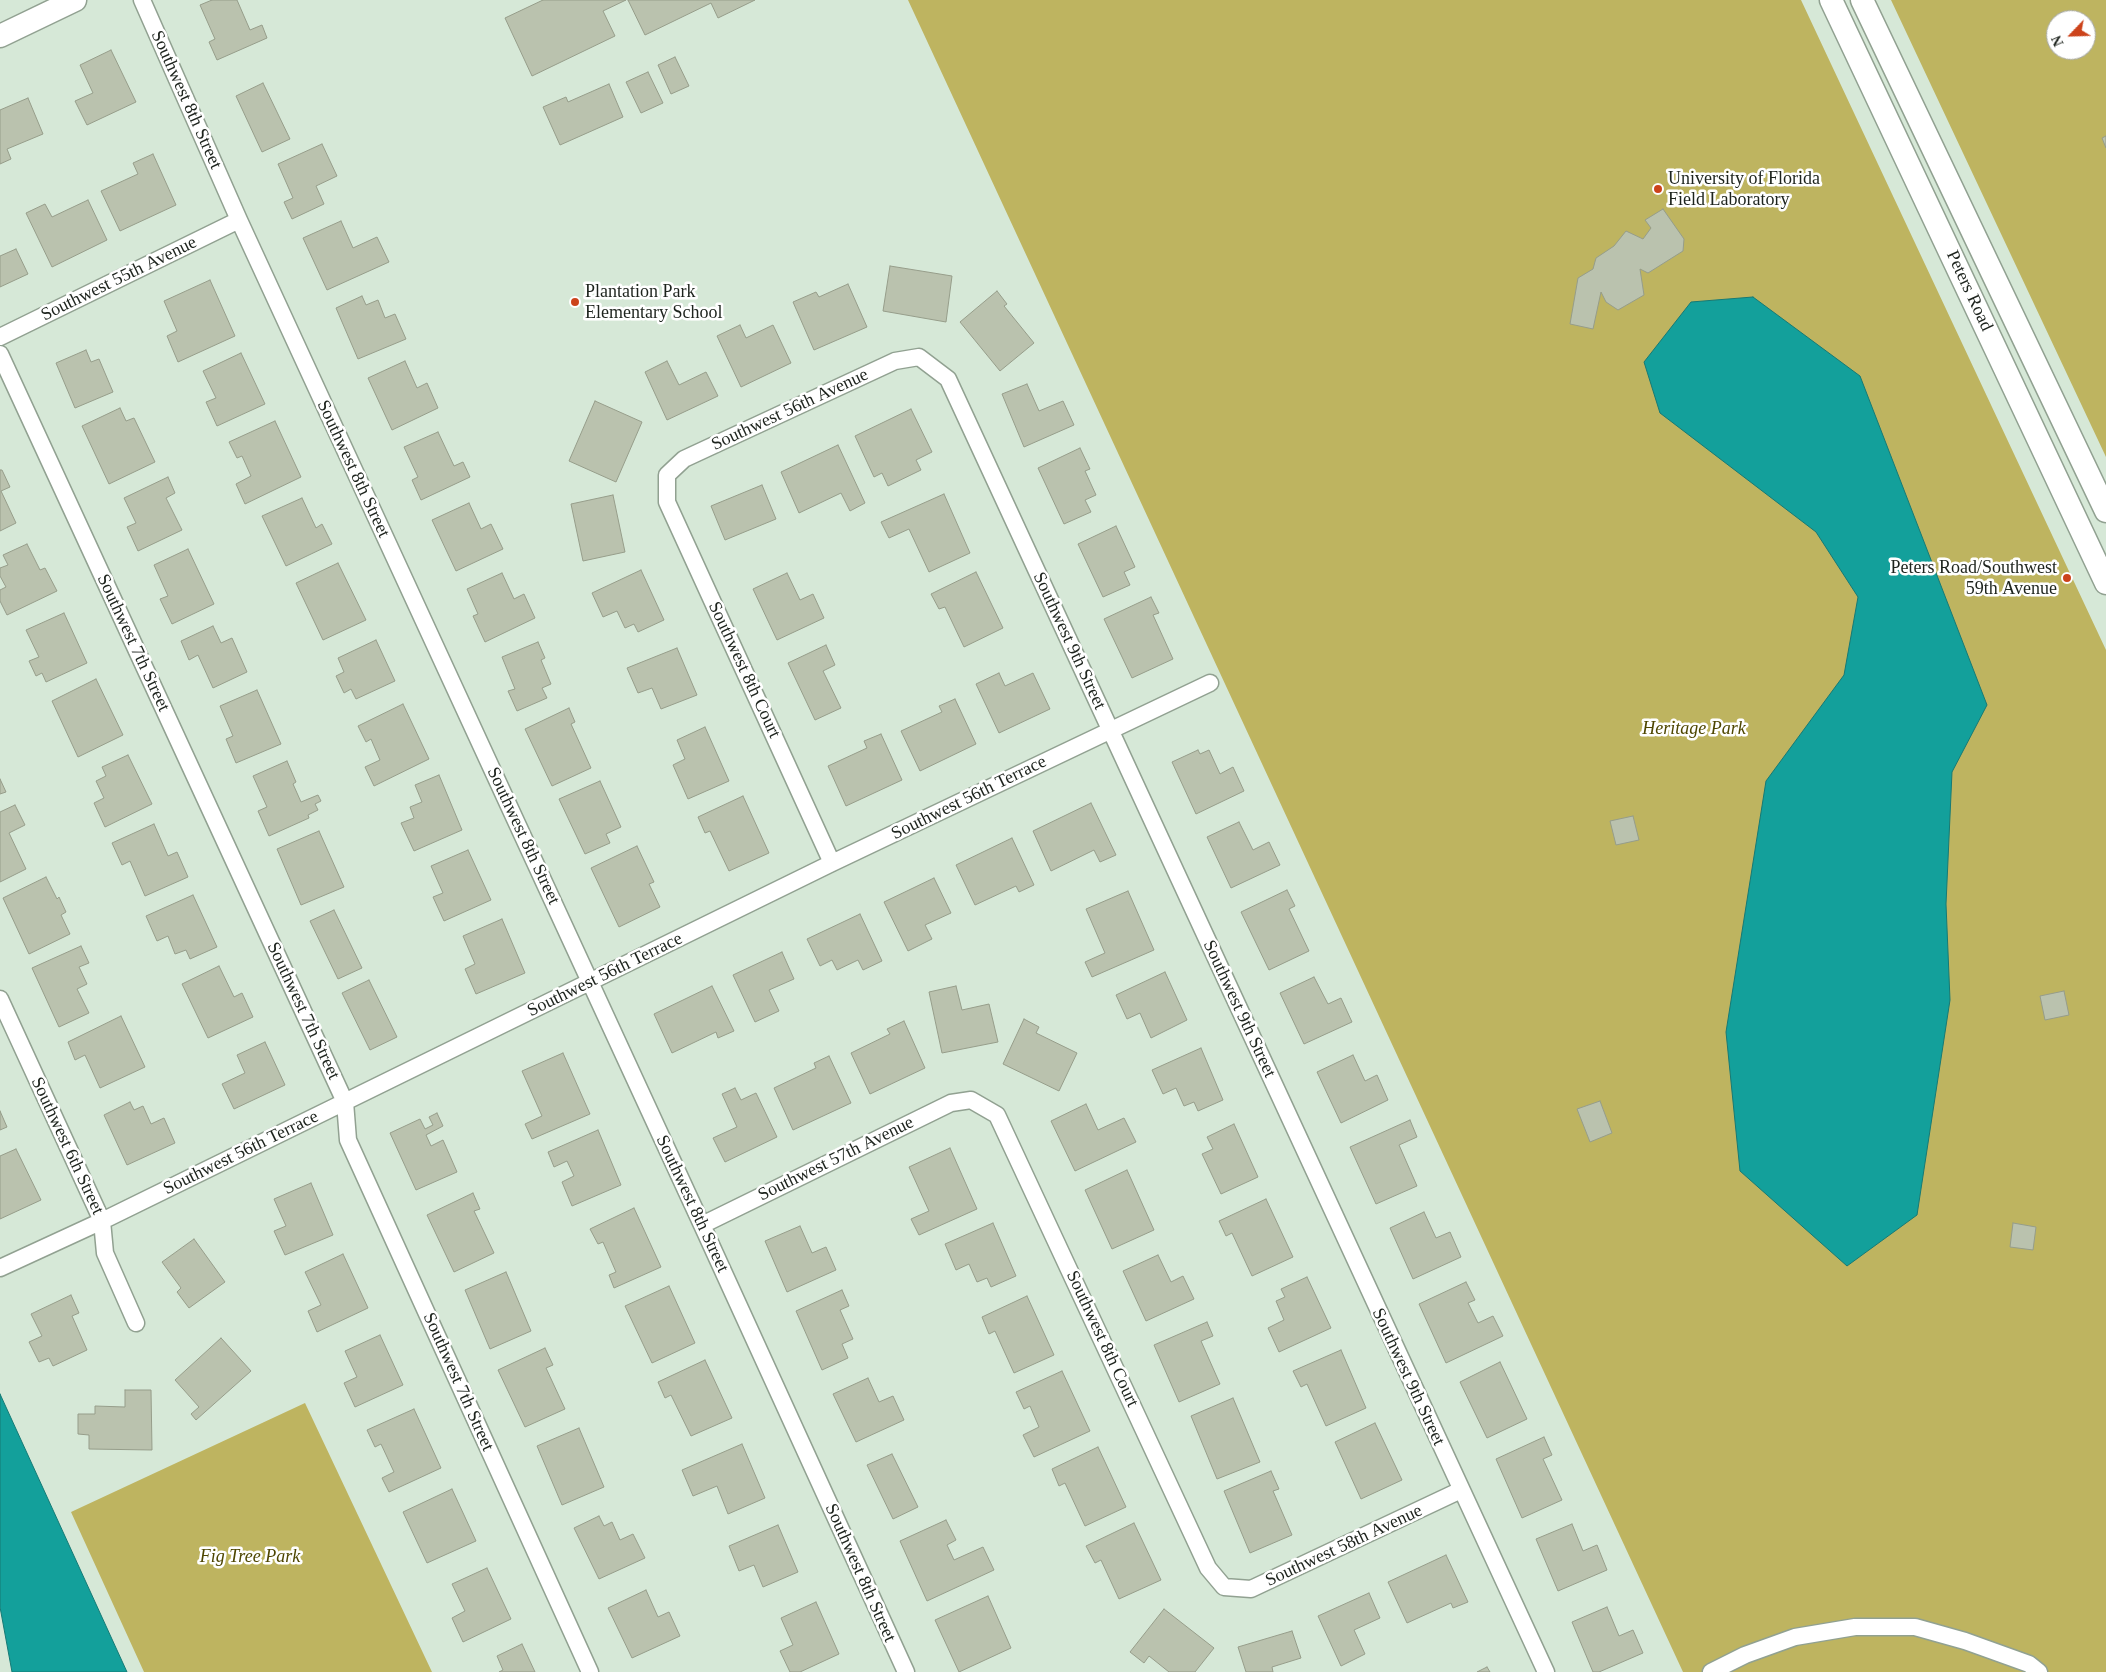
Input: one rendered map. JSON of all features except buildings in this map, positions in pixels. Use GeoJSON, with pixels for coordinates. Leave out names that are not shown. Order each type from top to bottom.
{"type":"FeatureCollection","features":[{"type":"Feature","properties":{"kind":"main road","name":"Peters Road"},"geometry":{"type":"LineString","coordinates":[[1831,0],[2106,583]]}},
{"type":"Feature","properties":{"kind":"main road","name":"Peters Road"},"geometry":{"type":"LineString","coordinates":[[1862,0],[2106,512]]}},
{"type":"Feature","properties":{"kind":"main road"},"geometry":{"type":"LineString","coordinates":[[0,36],[66,2]]}},
{"type":"Feature","properties":{"kind":"street","name":"Southwest 8th Street"},"geometry":{"type":"LineString","coordinates":[[142,0],[239,220],[906,1672]]}},
{"type":"Feature","properties":{"kind":"street","name":"Southwest 55th Avenue"},"geometry":{"type":"LineString","coordinates":[[0,337],[239,220]]}},
{"type":"Feature","properties":{"kind":"street","name":"Southwest 7th Street"},"geometry":{"type":"LineString","coordinates":[[0,354],[345,1102],[348,1140],[590,1672]]}},
{"type":"Feature","properties":{"kind":"street","name":"Southwest 56th Avenue"},"geometry":{"type":"LineString","coordinates":[[667,475],[684,458],[895,361],[918,357]]}},
{"type":"Feature","properties":{"kind":"street","name":"Southwest 9th Street"},"geometry":{"type":"LineString","coordinates":[[918,357],[948,379],[1546,1672]]}},
{"type":"Feature","properties":{"kind":"street","name":"Southwest 8th Court"},"geometry":{"type":"LineString","coordinates":[[667,475],[667,502],[832,863]]}},
{"type":"Feature","properties":{"kind":"street","name":"Southwest 56th Terrace"},"geometry":{"type":"LineString","coordinates":[[0,1268],[345,1102],[832,863],[1210,683]]}},
{"type":"Feature","properties":{"kind":"street","name":"Southwest 6th Street"},"geometry":{"type":"LineString","coordinates":[[0,999],[102,1220],[105,1254],[136,1323]]}},
{"type":"Feature","properties":{"kind":"street","name":"Southwest 8th Court"},"geometry":{"type":"LineString","coordinates":[[971,1100],[997,1115],[1208,1568],[1224,1587]]}},
{"type":"Feature","properties":{"kind":"street","name":"Southwest 57th Avenue"},"geometry":{"type":"LineString","coordinates":[[702,1225],[951,1103],[971,1100]]}},
{"type":"Feature","properties":{"kind":"street","name":"Southwest 58th Avenue"},"geometry":{"type":"LineString","coordinates":[[1224,1587],[1251,1589],[1461,1490]]}},
{"type":"Feature","properties":{"kind":"street"},"geometry":{"type":"LineString","coordinates":[[1711,1672],[1745,1655],[1794,1637],[1855,1627],[1915,1627],[1965,1641],[2029,1664],[2039,1672]]}},
{"type":"Feature","properties":{"kind":"green space","name":"Heritage Park"},"geometry":{"type":"Polygon","coordinates":[[[908,0],[1801,0],[2106,650],[2106,1672],[1683,1672],[908,0]]]}},
{"type":"Feature","properties":{"kind":"green space"},"geometry":{"type":"Polygon","coordinates":[[[1891,0],[2106,0],[2106,457],[1891,0]]]}},
{"type":"Feature","properties":{"kind":"green space","name":"Fig Tree Park"},"geometry":{"type":"Polygon","coordinates":[[[305,1403],[432,1672],[144,1672],[71,1512],[305,1403]]]}},
{"type":"Feature","properties":{"kind":"water"},"geometry":{"type":"Polygon","coordinates":[[[1753,297],[1860,376],[1987,705],[1952,772],[1946,904],[1950,1000],[1917,1215],[1847,1266],[1740,1171],[1726,1032],[1766,781],[1844,675],[1858,597],[1816,532],[1660,413],[1644,362],[1691,302],[1753,297]]]}},
{"type":"Feature","properties":{"kind":"water"},"geometry":{"type":"Polygon","coordinates":[[[0,1394],[127,1672],[12,1672],[0,1607],[0,1394]]]}},
{"type":"Feature","properties":{"kind":"place","name":"University of Florida Field Laboratory"},"geometry":{"type":"Point","coordinates":[1658,189]}},
{"type":"Feature","properties":{"kind":"place","name":"Plantation Park Elementary School"},"geometry":{"type":"Point","coordinates":[575,302]}},
{"type":"Feature","properties":{"kind":"place","name":"Peters Road/Southwest 59th Avenue"},"geometry":{"type":"Point","coordinates":[2067,578]}}]}
